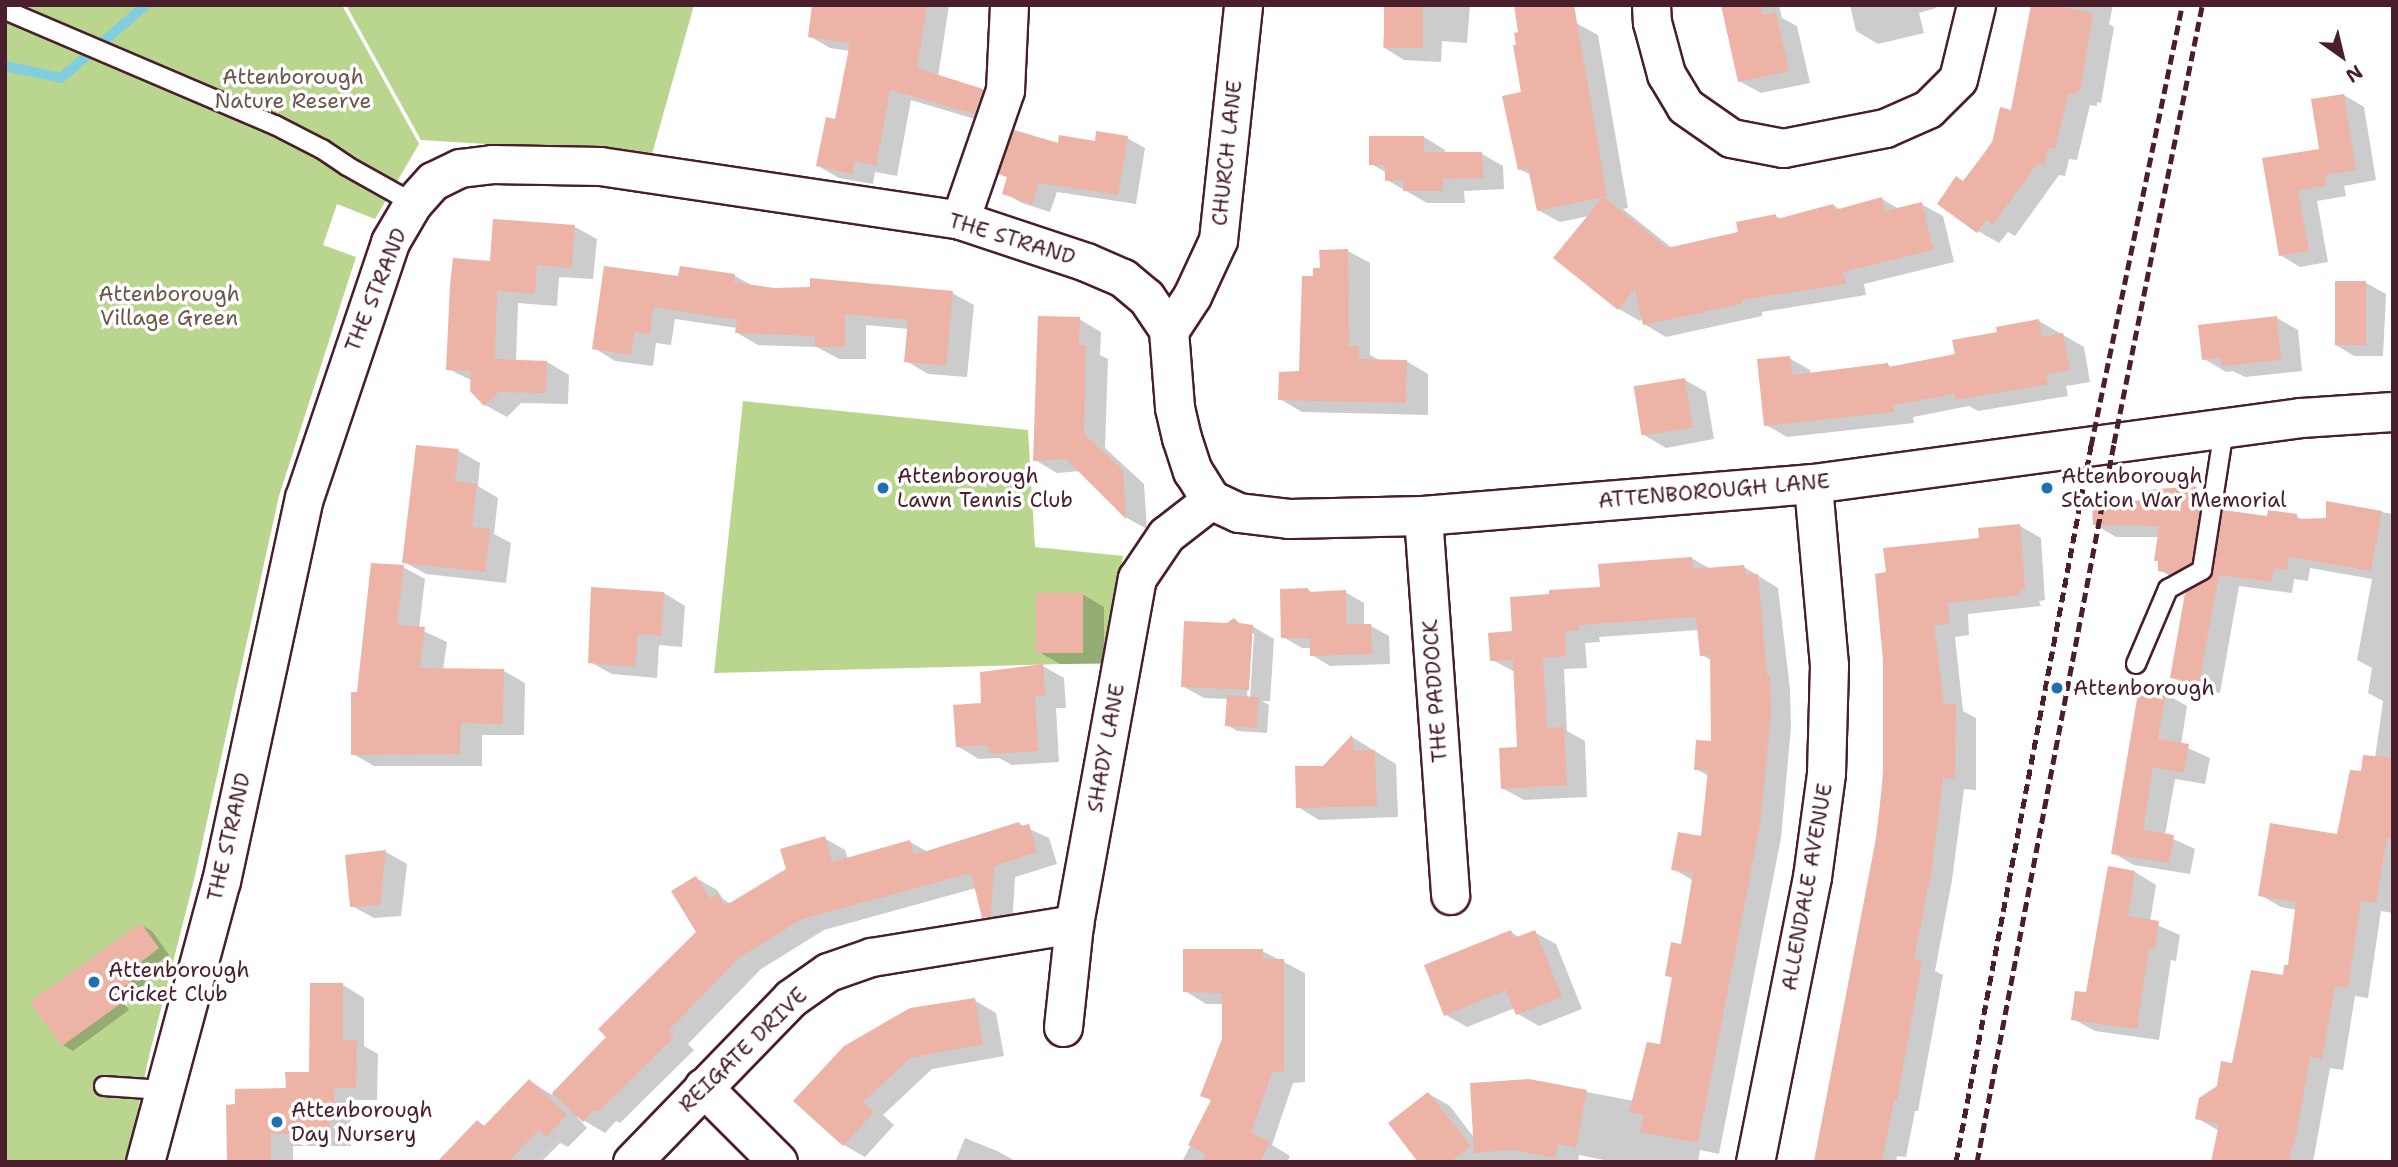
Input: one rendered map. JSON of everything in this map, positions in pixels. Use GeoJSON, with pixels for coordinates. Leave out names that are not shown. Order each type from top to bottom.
{"type":"FeatureCollection","features":[{"type":"Feature","properties":{"kind":"street"},"geometry":{"type":"LineString","coordinates":[[960,220],[1005,90],[1009,5]]}},
{"type":"Feature","properties":{"kind":"street","name":"CHURCH LANE"},"geometry":{"type":"LineString","coordinates":[[1169,331],[1192,296],[1218,240],[1243,5]]}},
{"type":"Feature","properties":{"kind":"street"},"geometry":{"type":"LineString","coordinates":[[1651,5],[1652,22],[1666,74],[1685,106],[1731,138],[1783,148],[1885,128],[1928,109],[1958,79],[1976,5]]}},
{"type":"Feature","properties":{"kind":"street","name":"THE STRAND"},"geometry":{"type":"LineString","coordinates":[[145,1162],[221,881],[304,498],[375,280],[390,242],[413,203],[433,181],[460,168],[492,163],[600,166],[960,220],[1086,262],[1123,278],[1146,297],[1169,331]]}},
{"type":"Feature","properties":{"kind":"street"},"geometry":{"type":"LineString","coordinates":[[1169,331],[1175,408],[1182,439],[1194,471],[1211,500]]}},
{"type":"Feature","properties":{"kind":"street","name":"ATTENBOROUGH LANE"},"geometry":{"type":"LineString","coordinates":[[1211,500],[1239,513],[1289,519],[1423,516],[1813,484],[2301,418],[2393,412]]}},
{"type":"Feature","properties":{"kind":"street","name":"ALLENDALE AVENUE"},"geometry":{"type":"LineString","coordinates":[[1755,1162],[1812,877],[1826,773],[1829,665],[1813,484]]}},
{"type":"Feature","properties":{"kind":"street","name":"SHADY LANE"},"geometry":{"type":"LineString","coordinates":[[1063,1027],[1074,924],[1137,578],[1166,535],[1211,500]]}},
{"type":"Feature","properties":{"kind":"street","name":"THE PADDOCK"},"geometry":{"type":"LineString","coordinates":[[1423,516],[1439,878]]}},
{"type":"Feature","properties":{"kind":"street","name":"REIGATE DRIVE"},"geometry":{"type":"LineString","coordinates":[[632,1162],[791,998],[828,972],[897,952],[1074,924]]}},
{"type":"Feature","properties":{"kind":"street"},"geometry":{"type":"LineString","coordinates":[[703,1087],[778,1162]]}},
{"type":"Feature","properties":{"kind":"lane"},"geometry":{"type":"LineString","coordinates":[[5,10],[140,66],[322,149],[413,203]]}},
{"type":"Feature","properties":{"kind":"lane"},"geometry":{"type":"LineString","coordinates":[[2136,664],[2168,589],[2202,570],[2224,429]]}},
{"type":"Feature","properties":{"kind":"lane"},"geometry":{"type":"LineString","coordinates":[[104,1086],[163,1090]]}},
{"type":"Feature","properties":{"kind":"green space","name":"Attenborough Village Green"},"geometry":{"type":"Polygon","coordinates":[[[5,5],[342,5],[419,144],[375,219],[337,204],[323,245],[356,257],[279,496],[194,880],[149,1056],[127,1162],[5,1162],[5,5]]]}},
{"type":"Feature","properties":{"kind":"green space"},"geometry":{"type":"Polygon","coordinates":[[[346,5],[694,5],[652,154],[421,140],[346,5]]]}},
{"type":"Feature","properties":{"kind":"green space","name":"Attenborough Lawn Tennis Club"},"geometry":{"type":"Polygon","coordinates":[[[743,401],[1028,430],[1035,547],[1123,556],[1104,663],[714,673],[743,401]]]}},
{"type":"Feature","properties":{"kind":"building"},"geometry":{"type":"Polygon","coordinates":[[[812,5],[927,5],[917,68],[983,89],[974,114],[890,90],[876,166],[855,161],[852,174],[816,166],[826,117],[835,119],[850,43],[808,37],[812,5]]]}},
{"type":"Feature","properties":{"kind":"building"},"geometry":{"type":"Polygon","coordinates":[[[1384,5],[1423,5],[1423,48],[1384,48],[1384,5]]]}},
{"type":"Feature","properties":{"kind":"building"},"geometry":{"type":"Polygon","coordinates":[[[1514,5],[1574,5],[1607,196],[1604,197],[1667,248],[1738,232],[1736,222],[1776,214],[1777,219],[1833,204],[1835,210],[1882,197],[1885,211],[1922,202],[1933,250],[1843,272],[1846,284],[1741,300],[1742,304],[1643,325],[1635,289],[1618,310],[1553,258],[1603,197],[1537,211],[1528,168],[1518,170],[1502,96],[1521,92],[1513,45],[1516,45],[1514,33],[1518,32],[1514,5]]]}},
{"type":"Feature","properties":{"kind":"building"},"geometry":{"type":"Polygon","coordinates":[[[1721,5],[1761,5],[1763,15],[1776,12],[1789,71],[1738,82],[1721,5]]]}},
{"type":"Feature","properties":{"kind":"building"},"geometry":{"type":"Polygon","coordinates":[[[2031,5],[2051,5],[2093,13],[2080,92],[2076,91],[2075,95],[2068,94],[2055,149],[2048,148],[2044,165],[2037,164],[1993,225],[1986,220],[1977,233],[1937,204],[1956,176],[1963,181],[1992,143],[2000,107],[2011,110],[2031,5]]]}},
{"type":"Feature","properties":{"kind":"building"},"geometry":{"type":"Polygon","coordinates":[[[2344,94],[2356,170],[2325,175],[2326,186],[2298,190],[2309,251],[2279,256],[2262,158],[2319,149],[2311,99],[2344,94]]]}},
{"type":"Feature","properties":{"kind":"building"},"geometry":{"type":"Polygon","coordinates":[[[1014,130],[1058,143],[1059,135],[1095,141],[1096,131],[1128,136],[1118,195],[1039,183],[1032,204],[1002,194],[1007,177],[998,174],[1014,130]]]}},
{"type":"Feature","properties":{"kind":"building"},"geometry":{"type":"Polygon","coordinates":[[[1369,136],[1424,136],[1424,152],[1482,152],[1483,178],[1443,179],[1443,191],[1403,191],[1404,180],[1385,181],[1385,165],[1369,165],[1369,136]]]}},
{"type":"Feature","properties":{"kind":"building"},"geometry":{"type":"Polygon","coordinates":[[[493,219],[575,225],[572,268],[537,265],[535,294],[497,291],[495,359],[547,361],[546,393],[499,392],[484,406],[470,391],[471,371],[446,370],[450,285],[453,258],[490,261],[493,219]]]}},
{"type":"Feature","properties":{"kind":"building"},"geometry":{"type":"Polygon","coordinates":[[[1348,249],[1349,346],[1359,346],[1359,359],[1407,360],[1406,403],[1278,400],[1279,372],[1299,371],[1302,276],[1313,276],[1313,268],[1320,268],[1319,250],[1348,249]]]}},
{"type":"Feature","properties":{"kind":"building"},"geometry":{"type":"Polygon","coordinates":[[[604,266],[678,276],[680,266],[735,274],[734,282],[774,288],[810,287],[810,278],[953,291],[946,366],[904,362],[908,320],[845,314],[845,347],[815,347],[815,336],[735,333],[737,320],[653,307],[650,334],[635,332],[631,355],[592,349],[604,266]]]}},
{"type":"Feature","properties":{"kind":"building"},"geometry":{"type":"Polygon","coordinates":[[[2335,281],[2366,281],[2366,345],[2335,345],[2335,281]]]}},
{"type":"Feature","properties":{"kind":"building"},"geometry":{"type":"Polygon","coordinates":[[[1038,316],[1080,317],[1079,345],[1086,345],[1084,434],[1123,470],[1126,519],[1066,459],[1033,461],[1038,316]]]}},
{"type":"Feature","properties":{"kind":"building"},"geometry":{"type":"Polygon","coordinates":[[[2277,316],[2281,360],[2221,366],[2221,358],[2202,360],[2198,325],[2277,316]]]}},
{"type":"Feature","properties":{"kind":"building"},"geometry":{"type":"Polygon","coordinates":[[[2039,319],[2042,337],[2063,333],[2070,370],[2046,375],[2048,384],[1955,400],[1954,394],[1893,405],[1894,412],[1764,426],[1757,359],[1790,356],[1792,375],[1888,363],[1889,367],[1955,354],[1952,340],[1997,332],[1996,327],[2039,319]]]}},
{"type":"Feature","properties":{"kind":"building"},"geometry":{"type":"Polygon","coordinates":[[[1685,378],[1693,427],[1641,436],[1634,386],[1685,378]]]}},
{"type":"Feature","properties":{"kind":"building"},"geometry":{"type":"Polygon","coordinates":[[[416,445],[459,449],[455,481],[477,484],[472,527],[490,529],[485,572],[402,563],[416,445]]]}},
{"type":"Feature","properties":{"kind":"building"},"geometry":{"type":"Polygon","coordinates":[[[2197,486],[2194,507],[2200,507],[2192,563],[2172,574],[2158,571],[2158,561],[2154,561],[2159,526],[2093,525],[2092,503],[2146,500],[2145,490],[2197,486]]]}},
{"type":"Feature","properties":{"kind":"building"},"geometry":{"type":"Polygon","coordinates":[[[2326,501],[2382,511],[2371,571],[2289,557],[2287,570],[2274,568],[2272,582],[2219,575],[2199,683],[2170,678],[2185,593],[2212,576],[2223,510],[2267,516],[2268,510],[2297,514],[2297,519],[2326,518],[2326,501]]]}},
{"type":"Feature","properties":{"kind":"building"},"geometry":{"type":"Polygon","coordinates":[[[2020,524],[2025,589],[2019,590],[2021,595],[1948,603],[1949,624],[1934,625],[1944,704],[1956,704],[1955,779],[1943,778],[1932,868],[1914,960],[1922,961],[1897,1101],[1894,1100],[1882,1162],[1814,1162],[1876,838],[1883,778],[1883,661],[1875,574],[1886,572],[1883,548],[1979,538],[1978,528],[2020,524]]]}},
{"type":"Feature","properties":{"kind":"building"},"geometry":{"type":"Polygon","coordinates":[[[1692,557],[1693,569],[1744,565],[1746,575],[1758,574],[1767,675],[1770,675],[1771,714],[1760,825],[1698,1143],[1640,1132],[1644,1115],[1629,1112],[1647,1042],[1660,1044],[1672,977],[1665,976],[1671,942],[1681,944],[1693,873],[1671,870],[1678,832],[1701,836],[1708,770],[1694,770],[1696,740],[1711,741],[1710,655],[1700,656],[1696,617],[1579,625],[1579,630],[1565,631],[1566,656],[1543,658],[1547,728],[1564,727],[1567,785],[1501,789],[1499,748],[1517,747],[1513,660],[1490,661],[1488,633],[1512,631],[1510,597],[1549,594],[1549,590],[1600,587],[1598,564],[1692,557]]]}},
{"type":"Feature","properties":{"kind":"building"},"geometry":{"type":"Polygon","coordinates":[[[371,563],[404,565],[397,625],[425,627],[420,668],[504,669],[503,724],[461,723],[460,754],[351,755],[351,692],[357,692],[371,563]]]}},
{"type":"Feature","properties":{"kind":"building"},"geometry":{"type":"Polygon","coordinates":[[[591,587],[664,592],[661,636],[638,634],[635,667],[588,663],[591,587]]]}},
{"type":"Feature","properties":{"kind":"building"},"geometry":{"type":"Polygon","coordinates":[[[1308,588],[1309,592],[1346,590],[1346,624],[1371,624],[1372,654],[1310,656],[1310,638],[1281,638],[1280,589],[1308,588]]]}},
{"type":"Feature","properties":{"kind":"building"},"geometry":{"type":"Polygon","coordinates":[[[1036,593],[1083,593],[1083,653],[1036,653],[1036,593]]]}},
{"type":"Feature","properties":{"kind":"building"},"geometry":{"type":"Polygon","coordinates":[[[1234,618],[1239,623],[1253,625],[1249,690],[1181,687],[1184,621],[1227,623],[1234,618]]]}},
{"type":"Feature","properties":{"kind":"building"},"geometry":{"type":"Polygon","coordinates":[[[1043,664],[1045,696],[1035,696],[1038,751],[989,754],[988,745],[956,747],[953,705],[981,703],[980,672],[1043,664]]]}},
{"type":"Feature","properties":{"kind":"building"},"geometry":{"type":"Polygon","coordinates":[[[2139,687],[2166,692],[2158,739],[2189,744],[2184,773],[2153,767],[2143,830],[2174,835],[2169,863],[2111,854],[2139,687]]]}},
{"type":"Feature","properties":{"kind":"building"},"geometry":{"type":"Polygon","coordinates":[[[1227,695],[1259,697],[1257,728],[1225,726],[1227,695]]]}},
{"type":"Feature","properties":{"kind":"building"},"geometry":{"type":"Polygon","coordinates":[[[1352,735],[1354,751],[1375,750],[1377,806],[1296,808],[1295,766],[1323,766],[1352,735]]]}},
{"type":"Feature","properties":{"kind":"building"},"geometry":{"type":"Polygon","coordinates":[[[2363,755],[2393,758],[2393,839],[2387,838],[2376,903],[2361,900],[2348,988],[2335,986],[2322,1059],[2310,1057],[2297,1131],[2288,1162],[2211,1162],[2219,1124],[2195,1119],[2199,1098],[2217,1086],[2221,1061],[2232,1063],[2251,970],[2283,975],[2284,965],[2288,965],[2296,902],[2258,896],[2270,823],[2337,834],[2350,770],[2361,771],[2363,755]]]}},
{"type":"Feature","properties":{"kind":"building"},"geometry":{"type":"Polygon","coordinates":[[[1019,822],[1021,826],[1029,824],[1037,852],[994,866],[991,916],[982,918],[971,873],[802,919],[740,957],[668,1031],[674,1037],[598,1112],[594,1110],[583,1122],[552,1093],[606,1037],[598,1029],[696,932],[671,891],[696,876],[710,898],[717,894],[725,906],[786,869],[780,849],[825,836],[832,862],[910,840],[914,855],[1019,822]]]}},
{"type":"Feature","properties":{"kind":"building"},"geometry":{"type":"Polygon","coordinates":[[[386,850],[380,905],[350,907],[345,855],[386,850]]]}},
{"type":"Feature","properties":{"kind":"building"},"geometry":{"type":"Polygon","coordinates":[[[2108,866],[2135,871],[2128,916],[2159,921],[2155,949],[2149,948],[2137,1029],[2071,1020],[2075,991],[2086,992],[2108,866]]]}},
{"type":"Feature","properties":{"kind":"building","name":"Attenborough Cricket Club"},"geometry":{"type":"Polygon","coordinates":[[[141,923],[159,948],[141,962],[147,970],[113,995],[120,1004],[62,1046],[30,1002],[141,923]]]}},
{"type":"Feature","properties":{"kind":"building"},"geometry":{"type":"Polygon","coordinates":[[[1511,930],[1514,938],[1535,930],[1562,997],[1516,1015],[1506,990],[1444,1016],[1424,965],[1511,930]]]}},
{"type":"Feature","properties":{"kind":"building"},"geometry":{"type":"Polygon","coordinates":[[[1183,949],[1263,949],[1263,959],[1284,959],[1284,1071],[1272,1072],[1251,1133],[1270,1142],[1260,1162],[1202,1162],[1206,1154],[1188,1145],[1211,1100],[1200,1096],[1222,1039],[1222,993],[1183,992],[1183,949]]]}},
{"type":"Feature","properties":{"kind":"building"},"geometry":{"type":"Polygon","coordinates":[[[310,983],[343,983],[343,1040],[357,1040],[356,1088],[334,1088],[335,1108],[329,1110],[330,1135],[271,1134],[271,1162],[227,1162],[226,1105],[235,1104],[235,1089],[286,1088],[285,1072],[309,1072],[310,983]]]}},
{"type":"Feature","properties":{"kind":"building"},"geometry":{"type":"Polygon","coordinates":[[[975,998],[983,1044],[910,1058],[863,1102],[874,1112],[843,1146],[793,1101],[844,1046],[910,1008],[975,998]]]}},
{"type":"Feature","properties":{"kind":"building"},"geometry":{"type":"Polygon","coordinates":[[[529,1079],[567,1115],[546,1137],[539,1130],[508,1162],[437,1162],[477,1120],[484,1126],[529,1079]]]}},
{"type":"Feature","properties":{"kind":"building"},"geometry":{"type":"Polygon","coordinates":[[[1529,1079],[1587,1090],[1576,1148],[1558,1144],[1555,1158],[1512,1150],[1474,1153],[1470,1083],[1529,1079]]]}},
{"type":"Feature","properties":{"kind":"building"},"geometry":{"type":"Polygon","coordinates":[[[1428,1092],[1471,1146],[1451,1162],[1418,1162],[1388,1123],[1428,1092]]]}},
{"type":"Feature","properties":{"kind":"waterway"},"geometry":{"type":"LineString","coordinates":[[5,66],[61,78],[146,5]]}},
{"type":"Feature","properties":{"kind":"railway"},"geometry":{"type":"LineString","coordinates":[[1956,1162],[2091,446],[2182,5]]}},
{"type":"Feature","properties":{"kind":"railway"},"geometry":{"type":"LineString","coordinates":[[1977,1162],[2114,443],[2202,5]]}},
{"type":"Feature","properties":{"kind":"place","name":"Attenborough Lawn Tennis Club"},"geometry":{"type":"Point","coordinates":[883,488]}},
{"type":"Feature","properties":{"kind":"place","name":"Attenborough Station War Memorial"},"geometry":{"type":"Point","coordinates":[2047,488]}},
{"type":"Feature","properties":{"kind":"place","name":"Attenborough"},"geometry":{"type":"Point","coordinates":[2057,688]}},
{"type":"Feature","properties":{"kind":"place","name":"Attenborough Cricket Club"},"geometry":{"type":"Point","coordinates":[94,982]}},
{"type":"Feature","properties":{"kind":"place","name":"Attenborough Day Nursery"},"geometry":{"type":"Point","coordinates":[277,1122]}},
{"type":"Feature","properties":{"kind":"park label","name":"Attenborough Nature Reserve"},"geometry":{"type":"Point","coordinates":[293,89]}}]}
